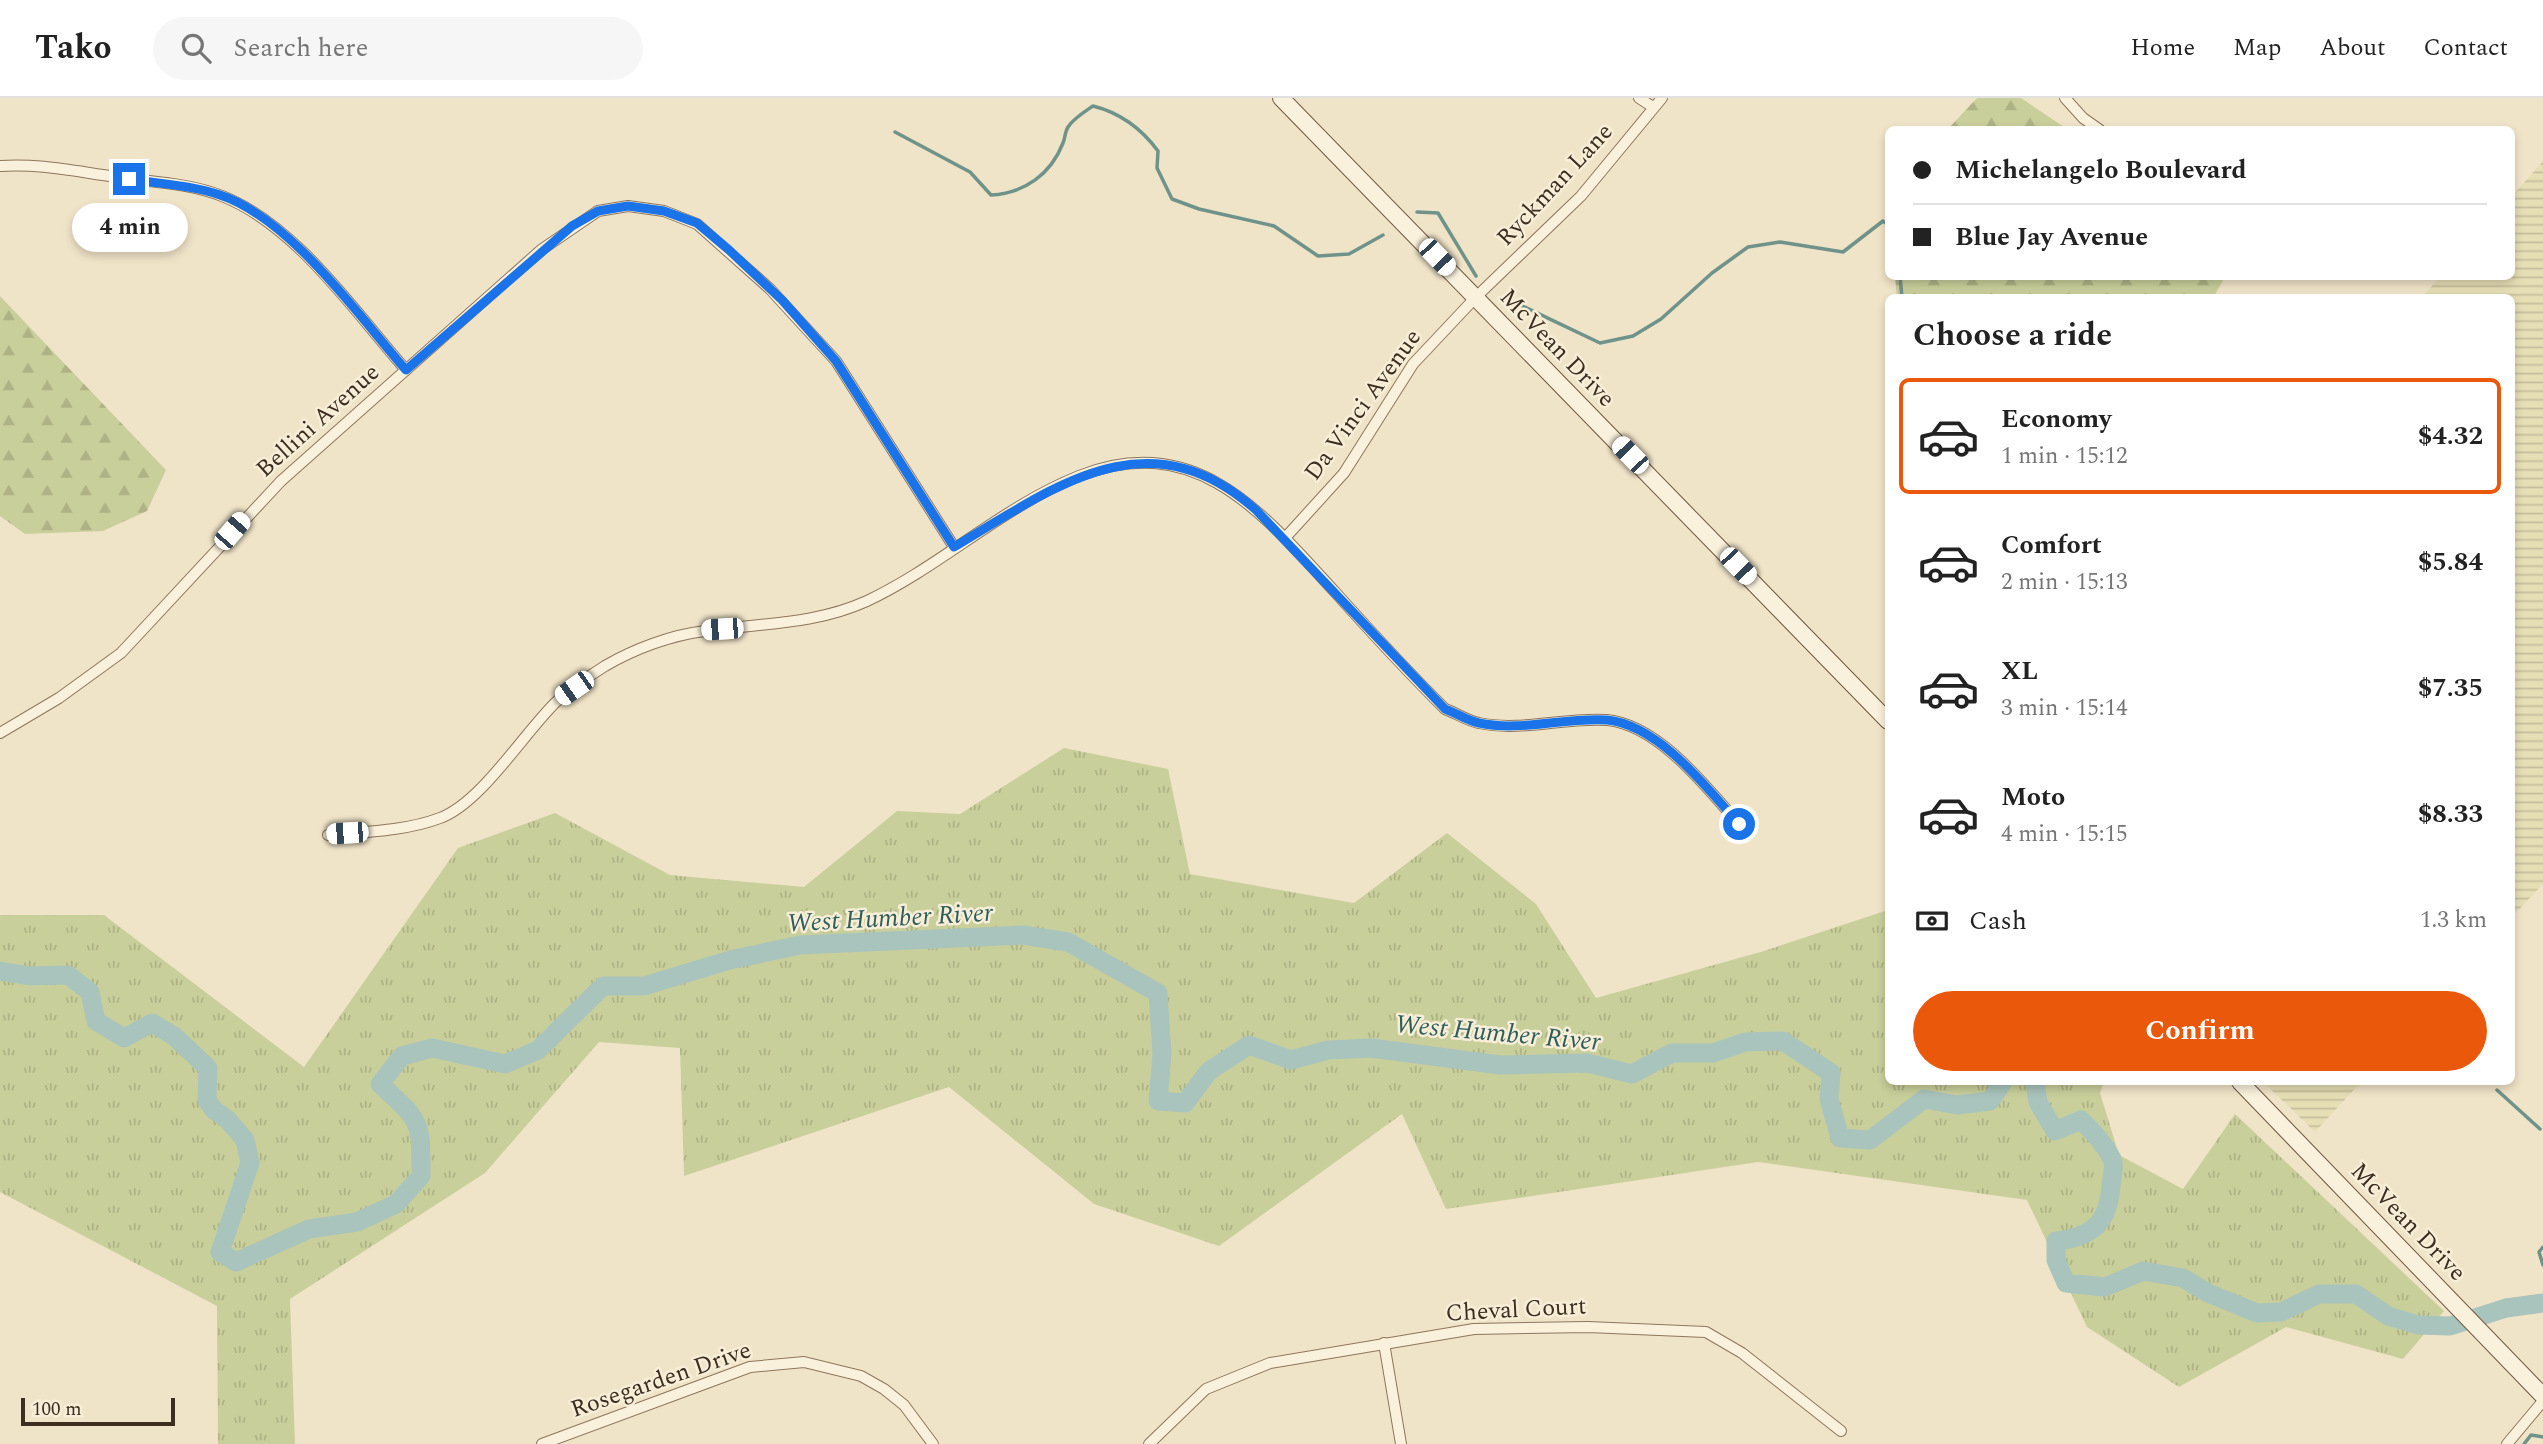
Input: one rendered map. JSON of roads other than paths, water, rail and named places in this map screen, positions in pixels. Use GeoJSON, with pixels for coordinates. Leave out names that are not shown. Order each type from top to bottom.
{"type":"FeatureCollection","features":[{"type":"Feature","properties":{"kind":"main road","name":"McVean Drive"},"geometry":{"type":"LineString","coordinates":[[1281,98],[1885,718]]}},
{"type":"Feature","properties":{"kind":"main road","name":"McVean Drive"},"geometry":{"type":"LineString","coordinates":[[2242,1085],[2480,1329],[2543,1399]]}},
{"type":"Feature","properties":{"kind":"street"},"geometry":{"type":"LineString","coordinates":[[1639,98],[1653,107]]}},
{"type":"Feature","properties":{"kind":"street","name":"Ryckman Lane"},"geometry":{"type":"LineString","coordinates":[[1476,297],[1581,196],[1662,98]]}},
{"type":"Feature","properties":{"kind":"street"},"geometry":{"type":"LineString","coordinates":[[2065,98],[2094,126]]}},
{"type":"Feature","properties":{"kind":"street"},"geometry":{"type":"LineString","coordinates":[[0,166],[36,166],[176,186],[219,195],[257,212],[304,255],[406,370]]}},
{"type":"Feature","properties":{"kind":"street","name":"Bellini Avenue"},"geometry":{"type":"LineString","coordinates":[[0,733],[59,698],[121,653],[248,513],[406,370],[572,226],[598,211],[628,206],[664,211],[697,223],[782,300],[836,361],[954,547]]}},
{"type":"Feature","properties":{"kind":"street","name":"Da Vinci Avenue"},"geometry":{"type":"LineString","coordinates":[[1286,538],[1343,472],[1413,364],[1476,297]]}},
{"type":"Feature","properties":{"kind":"street"},"geometry":{"type":"LineString","coordinates":[[328,835],[367,832],[441,818],[469,800],[558,699],[605,666],[653,644],[703,631],[814,620],[867,601],[954,547],[1078,476],[1117,464],[1151,463],[1188,470],[1237,492],[1286,538],[1445,709],[1479,723],[1512,725],[1609,720],[1636,730],[1658,743],[1692,771],[1739,824]]}},
{"type":"Feature","properties":{"kind":"street","name":"Cheval Court"},"geometry":{"type":"LineString","coordinates":[[1149,1444],[1206,1390],[1270,1363],[1474,1329],[1628,1328],[1706,1332],[1742,1353],[1840,1431]]}},
{"type":"Feature","properties":{"kind":"street"},"geometry":{"type":"LineString","coordinates":[[1384,1343],[1401,1444]]}},
{"type":"Feature","properties":{"kind":"street","name":"Rosegarden Drive"},"geometry":{"type":"LineString","coordinates":[[542,1444],[750,1367],[804,1362],[861,1376],[884,1389],[904,1405],[933,1444]]}},
{"type":"Feature","properties":{"kind":"street"},"geometry":{"type":"LineString","coordinates":[[2507,1444],[2543,1399]]}},
{"type":"Feature","properties":{"kind":"waterway"},"geometry":{"type":"LineString","coordinates":[[895,132],[970,172],[991,195],[1026,186],[1044,173],[1058,154],[1068,127],[1093,106],[1121,117],[1137,128],[1158,151],[1157,168],[1172,199],[1199,209],[1274,226],[1318,256],[1349,254],[1383,235]]}},
{"type":"Feature","properties":{"kind":"waterway"},"geometry":{"type":"LineString","coordinates":[[1417,212],[1438,213],[1476,276]]}},
{"type":"Feature","properties":{"kind":"waterway"},"geometry":{"type":"LineString","coordinates":[[1510,300],[1600,343],[1633,336],[1661,319],[1712,273],[1748,247],[1780,242],[1843,252],[1883,221],[1885,223]]}},
{"type":"Feature","properties":{"kind":"waterway"},"geometry":{"type":"LineString","coordinates":[[1900,280],[1902,294]]}},
{"type":"Feature","properties":{"kind":"waterway","name":"West Humber River"},"geometry":{"type":"LineString","coordinates":[[0,971],[30,976],[68,975],[90,992],[96,1021],[124,1038],[152,1023],[174,1036],[208,1068],[207,1100],[245,1140],[250,1163],[220,1252],[236,1262],[309,1229],[357,1222],[396,1204],[421,1176],[419,1132],[416,1123],[404,1106],[380,1084],[402,1056],[432,1048],[505,1064],[538,1050],[603,986],[644,986],[730,960],[800,945],[1023,935],[1068,942],[1158,993],[1162,1054],[1158,1101],[1185,1103],[1209,1071],[1249,1045],[1291,1060],[1328,1050],[1371,1048],[1500,1065],[1587,1063],[1632,1074],[1672,1053],[1713,1053],[1745,1042],[1783,1041],[1831,1073],[1829,1099],[1840,1138],[1870,1140],[1924,1099],[1957,1105],[1990,1101],[2001,1085]]}},
{"type":"Feature","properties":{"kind":"waterway","name":"West Humber River"},"geometry":{"type":"LineString","coordinates":[[2035,1085],[2038,1102],[2055,1131],[2081,1120],[2102,1143],[2113,1162],[2109,1199],[2102,1219],[2089,1232],[2056,1241],[2056,1260],[2066,1283],[2105,1287],[2143,1271],[2183,1278],[2208,1293],[2257,1313],[2281,1312],[2319,1294],[2356,1294],[2388,1316],[2418,1325],[2450,1326],[2506,1308],[2543,1303]]}},
{"type":"Feature","properties":{"kind":"waterway"},"geometry":{"type":"LineString","coordinates":[[2497,1090],[2540,1129]]}},
{"type":"Feature","properties":{"kind":"waterway"},"geometry":{"type":"LineString","coordinates":[[2543,1247],[2539,1252],[2543,1265]]}},
{"type":"Feature","properties":{"kind":"waterway"},"geometry":{"type":"LineString","coordinates":[[2524,1444],[2531,1435],[2543,1437]]}}]}
